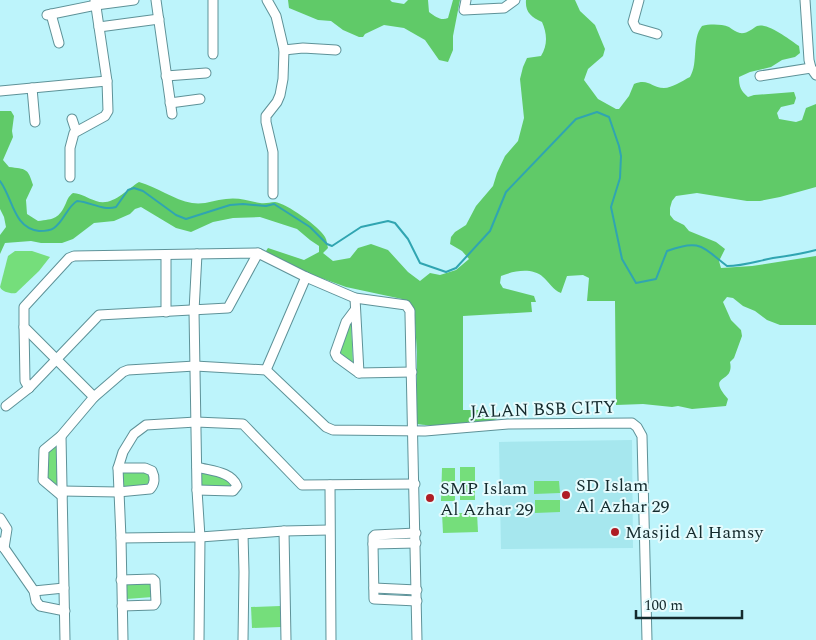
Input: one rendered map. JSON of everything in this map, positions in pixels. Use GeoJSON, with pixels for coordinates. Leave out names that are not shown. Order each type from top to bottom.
{"type":"FeatureCollection","features":[{"type":"Feature","properties":{"kind":"street"},"geometry":{"type":"LineString","coordinates":[[59,43],[49,15],[96,3],[134,0]]}},
{"type":"Feature","properties":{"kind":"street"},"geometry":{"type":"LineString","coordinates":[[156,0],[172,114]]}},
{"type":"Feature","properties":{"kind":"street"},"geometry":{"type":"LineString","coordinates":[[213,0],[213,54]]}},
{"type":"Feature","properties":{"kind":"street"},"geometry":{"type":"LineString","coordinates":[[267,0],[276,16],[284,50],[283,79],[280,95],[277,102],[268,112],[266,122],[273,152],[272,194]]}},
{"type":"Feature","properties":{"kind":"street"},"geometry":{"type":"LineString","coordinates":[[466,0],[464,10],[504,8],[515,0]]}},
{"type":"Feature","properties":{"kind":"street"},"geometry":{"type":"LineString","coordinates":[[639,0],[633,22],[634,26],[657,34]]}},
{"type":"Feature","properties":{"kind":"street"},"geometry":{"type":"LineString","coordinates":[[760,76],[813,72],[805,0]]}},
{"type":"Feature","properties":{"kind":"street"},"geometry":{"type":"LineString","coordinates":[[70,177],[70,148],[73,136],[76,131],[106,115],[107,80],[96,3]]}},
{"type":"Feature","properties":{"kind":"street"},"geometry":{"type":"LineString","coordinates":[[99,27],[159,19]]}},
{"type":"Feature","properties":{"kind":"street"},"geometry":{"type":"LineString","coordinates":[[284,50],[302,48],[336,50]]}},
{"type":"Feature","properties":{"kind":"street"},"geometry":{"type":"LineString","coordinates":[[166,76],[206,72]]}},
{"type":"Feature","properties":{"kind":"street"},"geometry":{"type":"LineString","coordinates":[[0,91],[107,80]]}},
{"type":"Feature","properties":{"kind":"street"},"geometry":{"type":"LineString","coordinates":[[32,88],[35,122]]}},
{"type":"Feature","properties":{"kind":"street"},"geometry":{"type":"LineString","coordinates":[[170,103],[200,99]]}},
{"type":"Feature","properties":{"kind":"street"},"geometry":{"type":"LineString","coordinates":[[72,119],[76,131]]}},
{"type":"Feature","properties":{"kind":"street"},"geometry":{"type":"LineString","coordinates":[[6,406],[29,388],[99,315],[227,309],[230,307],[258,253]]}},
{"type":"Feature","properties":{"kind":"street"},"geometry":{"type":"LineString","coordinates":[[29,388],[25,381],[24,307],[71,257],[258,253],[306,277],[355,298],[406,305],[409,308],[410,315],[418,640]]}},
{"type":"Feature","properties":{"kind":"street"},"geometry":{"type":"LineString","coordinates":[[166,254],[166,312]]}},
{"type":"Feature","properties":{"kind":"street"},"geometry":{"type":"LineString","coordinates":[[197,254],[194,310],[197,490],[200,537],[199,640]]}},
{"type":"Feature","properties":{"kind":"street"},"geometry":{"type":"LineString","coordinates":[[118,468],[149,469],[153,472],[154,484],[150,489],[118,492],[62,493],[45,483],[43,479],[44,450],[61,436],[94,397],[123,372],[128,370],[195,366],[266,370],[306,277]]}},
{"type":"Feature","properties":{"kind":"street"},"geometry":{"type":"LineString","coordinates":[[355,298],[359,373]]}},
{"type":"Feature","properties":{"kind":"street"},"geometry":{"type":"LineString","coordinates":[[355,310],[346,322],[335,353],[337,357],[359,373],[412,372]]}},
{"type":"Feature","properties":{"kind":"street"},"geometry":{"type":"LineString","coordinates":[[24,327],[94,397]]}},
{"type":"Feature","properties":{"kind":"street","name":"JALAN BSB CITY"},"geometry":{"type":"LineString","coordinates":[[266,370],[333,430],[426,431],[508,424],[632,423],[637,427],[642,436],[648,640]]}},
{"type":"Feature","properties":{"kind":"street"},"geometry":{"type":"LineString","coordinates":[[122,640],[118,468],[123,452],[139,429],[146,425],[196,422],[244,424],[301,484],[415,484]]}},
{"type":"Feature","properties":{"kind":"street"},"geometry":{"type":"LineString","coordinates":[[61,436],[65,640]]}},
{"type":"Feature","properties":{"kind":"street"},"geometry":{"type":"LineString","coordinates":[[197,468],[228,475],[233,479],[236,486],[232,491],[197,490]]}},
{"type":"Feature","properties":{"kind":"street"},"geometry":{"type":"LineString","coordinates":[[330,485],[331,640]]}},
{"type":"Feature","properties":{"kind":"street"},"geometry":{"type":"LineString","coordinates":[[0,518],[7,529],[2,545],[34,591],[36,601],[40,606],[64,611]]}},
{"type":"Feature","properties":{"kind":"street"},"geometry":{"type":"LineString","coordinates":[[121,538],[200,537],[329,530]]}},
{"type":"Feature","properties":{"kind":"street"},"geometry":{"type":"LineString","coordinates":[[284,531],[286,640]]}},
{"type":"Feature","properties":{"kind":"street"},"geometry":{"type":"LineString","coordinates":[[416,533],[375,535],[373,536],[373,544],[375,600],[417,601]]}},
{"type":"Feature","properties":{"kind":"street"},"geometry":{"type":"LineString","coordinates":[[243,534],[243,640]]}},
{"type":"Feature","properties":{"kind":"street"},"geometry":{"type":"LineString","coordinates":[[373,544],[416,543]]}},
{"type":"Feature","properties":{"kind":"street"},"geometry":{"type":"LineString","coordinates":[[121,580],[153,579],[155,581],[156,602],[154,605],[122,606]]}},
{"type":"Feature","properties":{"kind":"street"},"geometry":{"type":"LineString","coordinates":[[34,591],[64,588]]}},
{"type":"Feature","properties":{"kind":"street"},"geometry":{"type":"LineString","coordinates":[[374,588],[417,590]]}},
{"type":"Feature","properties":{"kind":"shaded area","name":"SD Islam Al Azhar 29"},"geometry":{"type":"Polygon","coordinates":[[[632,440],[633,548],[501,549],[499,442],[632,440]]]}},
{"type":"Feature","properties":{"kind":"green space"},"geometry":{"type":"Polygon","coordinates":[[[288,0],[390,0],[404,4],[408,0],[428,0],[429,12],[443,19],[448,18],[453,0],[460,0],[453,36],[453,50],[448,62],[439,60],[425,40],[404,28],[384,25],[365,34],[363,37],[359,37],[343,30],[331,21],[318,20],[289,8],[288,0]]]}},
{"type":"Feature","properties":{"kind":"green space"},"geometry":{"type":"Polygon","coordinates":[[[526,0],[575,0],[580,11],[595,25],[605,49],[603,56],[588,69],[584,80],[598,99],[616,109],[619,109],[629,96],[634,84],[643,82],[660,88],[667,88],[690,77],[693,71],[697,38],[702,26],[723,25],[743,33],[761,25],[778,32],[799,46],[800,53],[795,57],[782,60],[771,67],[739,77],[739,84],[742,91],[748,97],[794,92],[796,98],[794,104],[781,107],[777,113],[779,119],[796,122],[802,120],[806,108],[816,104],[816,187],[760,201],[747,201],[697,193],[676,196],[670,208],[670,215],[674,220],[684,225],[689,231],[716,242],[725,249],[719,261],[721,268],[752,266],[816,256],[816,325],[780,325],[767,320],[733,298],[727,297],[723,302],[731,320],[741,330],[742,336],[734,358],[730,362],[729,374],[719,385],[728,399],[726,406],[692,409],[678,406],[643,404],[616,405],[615,301],[587,301],[589,278],[583,275],[567,276],[561,293],[539,274],[533,272],[517,271],[501,276],[500,283],[503,288],[534,296],[536,302],[531,302],[532,312],[463,316],[463,410],[488,410],[489,414],[494,415],[497,419],[469,424],[435,425],[417,424],[417,352],[414,309],[402,299],[346,287],[299,270],[271,256],[266,251],[268,248],[304,260],[319,252],[319,246],[297,229],[260,217],[233,218],[213,222],[191,232],[176,228],[141,207],[114,221],[94,223],[73,239],[62,243],[31,241],[5,243],[0,254],[0,235],[6,227],[0,209],[0,111],[11,111],[14,116],[13,137],[3,160],[9,167],[26,170],[30,175],[33,185],[26,200],[27,214],[38,221],[52,219],[58,215],[73,193],[96,201],[108,202],[119,197],[139,182],[192,203],[235,198],[262,203],[280,203],[317,227],[326,238],[328,248],[323,253],[333,261],[350,258],[358,248],[371,244],[388,250],[408,272],[420,281],[430,273],[440,275],[456,270],[469,259],[462,251],[450,244],[451,237],[466,225],[476,206],[493,186],[505,156],[518,141],[524,118],[520,79],[523,67],[527,58],[541,56],[545,48],[546,35],[544,26],[542,22],[530,14],[526,0]]]}},
{"type":"Feature","properties":{"kind":"green space"},"geometry":{"type":"Polygon","coordinates":[[[15,251],[32,251],[50,257],[39,271],[16,293],[12,293],[0,287],[8,256],[15,251]]]}},
{"type":"Feature","properties":{"kind":"green space"},"geometry":{"type":"Polygon","coordinates":[[[351,322],[353,363],[339,352],[351,322]]]}},
{"type":"Feature","properties":{"kind":"green space"},"geometry":{"type":"Polygon","coordinates":[[[58,444],[58,486],[47,477],[47,452],[58,444]]]}},
{"type":"Feature","properties":{"kind":"green space"},"geometry":{"type":"Polygon","coordinates":[[[460,467],[475,467],[475,500],[460,500],[460,467]]]}},
{"type":"Feature","properties":{"kind":"green space"},"geometry":{"type":"Polygon","coordinates":[[[442,468],[455,468],[455,501],[441,501],[442,468]]]}},
{"type":"Feature","properties":{"kind":"green space"},"geometry":{"type":"Polygon","coordinates":[[[148,471],[150,479],[147,485],[124,487],[121,479],[123,472],[148,471]]]}},
{"type":"Feature","properties":{"kind":"green space"},"geometry":{"type":"Polygon","coordinates":[[[201,472],[221,474],[232,483],[231,487],[201,486],[201,472]]]}},
{"type":"Feature","properties":{"kind":"green space"},"geometry":{"type":"Polygon","coordinates":[[[534,481],[559,481],[560,493],[534,494],[534,481]]]}},
{"type":"Feature","properties":{"kind":"green space"},"geometry":{"type":"Polygon","coordinates":[[[535,500],[560,500],[560,512],[535,513],[535,500]]]}},
{"type":"Feature","properties":{"kind":"green space"},"geometry":{"type":"Polygon","coordinates":[[[442,513],[477,513],[478,532],[443,533],[442,513]]]}},
{"type":"Feature","properties":{"kind":"green space"},"geometry":{"type":"Polygon","coordinates":[[[152,583],[153,597],[126,599],[125,585],[152,583]]]}},
{"type":"Feature","properties":{"kind":"green space"},"geometry":{"type":"Polygon","coordinates":[[[280,606],[281,627],[252,628],[251,607],[280,606]]]}},
{"type":"Feature","properties":{"kind":"waterway"},"geometry":{"type":"LineString","coordinates":[[0,181],[19,218],[30,229],[39,231],[54,228],[77,201],[106,208],[116,207],[128,190],[134,188],[143,191],[176,215],[186,219],[230,205],[266,206],[274,204],[310,227],[327,244],[332,246],[361,227],[388,221],[395,223],[408,239],[420,263],[446,272],[456,268],[490,231],[506,192],[576,119],[597,112],[609,117],[619,146],[621,156],[620,178],[611,207],[622,259],[636,283],[656,279],[667,251],[687,245],[700,246],[727,266],[816,250]]}},
{"type":"Feature","properties":{"kind":"place","name":"SD Islam Al Azhar 29"},"geometry":{"type":"Point","coordinates":[566,495]}},
{"type":"Feature","properties":{"kind":"place","name":"SMP Islam Al Azhar 29"},"geometry":{"type":"Point","coordinates":[430,498]}},
{"type":"Feature","properties":{"kind":"place","name":"Masjid Al Hamsy"},"geometry":{"type":"Point","coordinates":[615,532]}}]}
